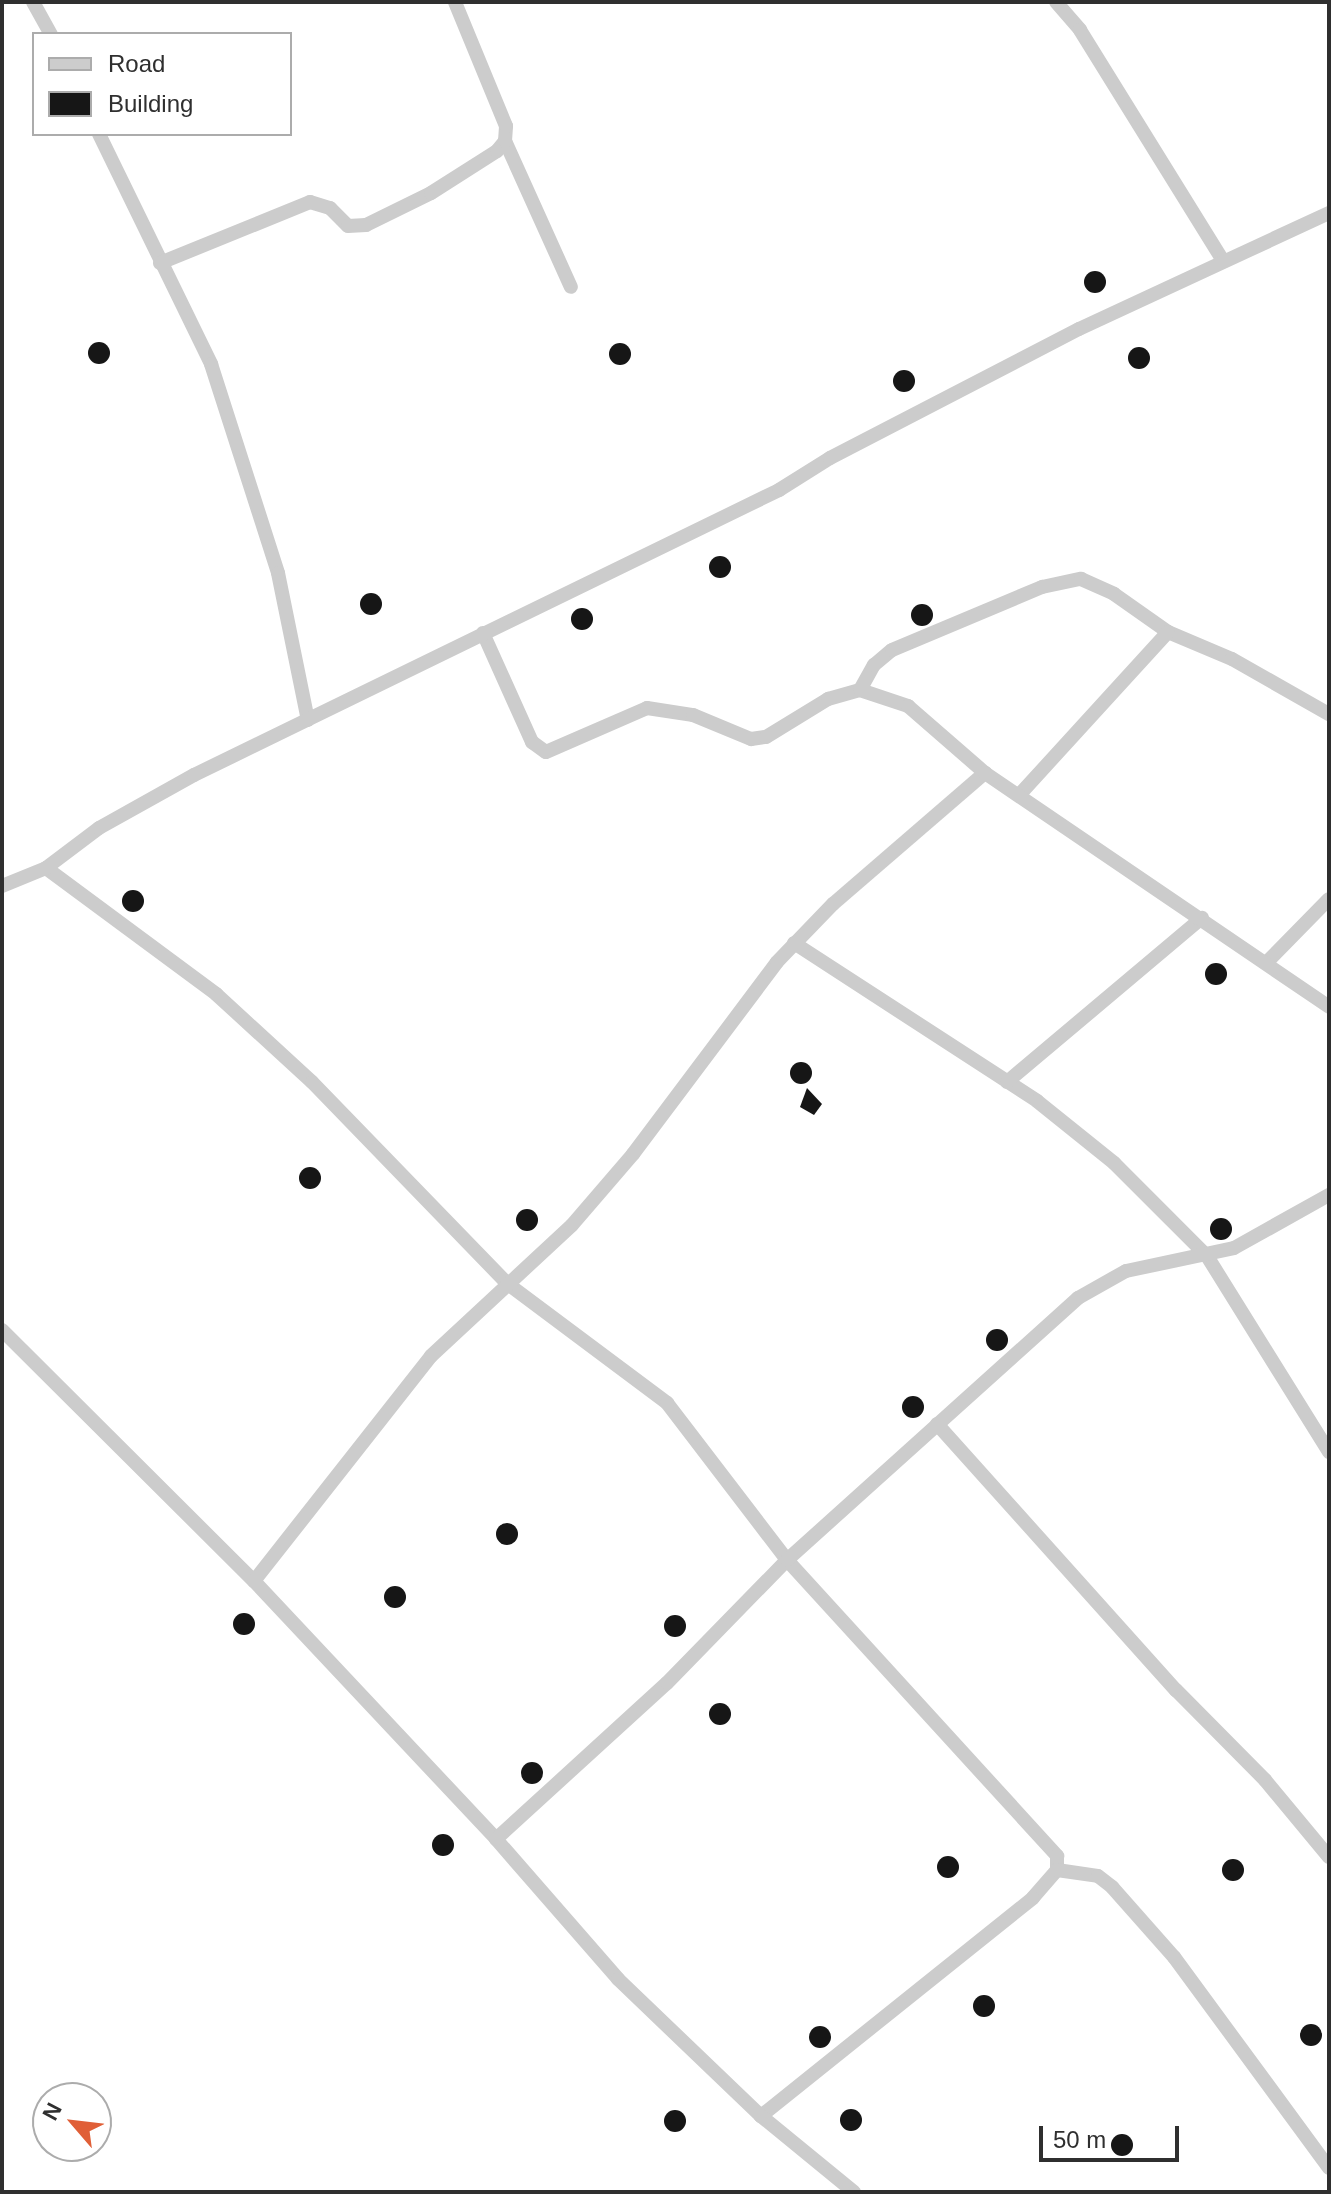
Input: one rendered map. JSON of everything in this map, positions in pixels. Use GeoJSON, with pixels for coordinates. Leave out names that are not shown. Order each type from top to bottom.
{"type":"FeatureCollection","features":[{"type":"Feature","properties":{"kind":"street"},"geometry":{"type":"LineString","coordinates":[[33,2],[50,32]]}},
{"type":"Feature","properties":{"kind":"street"},"geometry":{"type":"LineString","coordinates":[[455,2],[503,116],[505,141],[571,287]]}},
{"type":"Feature","properties":{"kind":"street"},"geometry":{"type":"LineString","coordinates":[[1056,2],[1080,30],[1222,259]]}},
{"type":"Feature","properties":{"kind":"street"},"geometry":{"type":"LineString","coordinates":[[100,136],[224,401],[278,573],[308,720]]}},
{"type":"Feature","properties":{"kind":"street"},"geometry":{"type":"LineString","coordinates":[[160,263],[310,202],[330,208],[348,226],[366,225],[431,193],[505,141]]}},
{"type":"Feature","properties":{"kind":"street"},"geometry":{"type":"LineString","coordinates":[[2,886],[46,868],[154,796],[779,490],[969,384],[1222,259],[1329,213]]}},
{"type":"Feature","properties":{"kind":"street"},"geometry":{"type":"LineString","coordinates":[[860,690],[874,665],[892,650],[1071,579],[1114,594],[1168,632],[1232,659],[1329,714]]}},
{"type":"Feature","properties":{"kind":"street"},"geometry":{"type":"LineString","coordinates":[[1019,795],[1168,632]]}},
{"type":"Feature","properties":{"kind":"street"},"geometry":{"type":"LineString","coordinates":[[483,633],[532,742],[546,752],[647,708],[693,715],[751,739],[766,737],[828,699],[860,690],[908,706],[985,773],[1329,1007]]}},
{"type":"Feature","properties":{"kind":"street"},"geometry":{"type":"LineString","coordinates":[[254,1581],[378,1418],[431,1356],[572,1225],[633,1154],[794,943],[985,773]]}},
{"type":"Feature","properties":{"kind":"street"},"geometry":{"type":"LineString","coordinates":[[46,868],[216,994],[312,1082],[508,1284],[667,1403],[787,1560],[959,1753],[1049,1844],[1057,1870]]}},
{"type":"Feature","properties":{"kind":"street"},"geometry":{"type":"LineString","coordinates":[[1267,962],[1329,899]]}},
{"type":"Feature","properties":{"kind":"street"},"geometry":{"type":"LineString","coordinates":[[1007,1082],[1202,918]]}},
{"type":"Feature","properties":{"kind":"street"},"geometry":{"type":"LineString","coordinates":[[794,943],[1007,1082],[1103,1153],[1207,1256],[1329,1452]]}},
{"type":"Feature","properties":{"kind":"street"},"geometry":{"type":"LineString","coordinates":[[496,1839],[667,1683],[787,1560],[1078,1298],[1105,1280],[1126,1271],[1207,1256],[1258,1237],[1329,1195]]}},
{"type":"Feature","properties":{"kind":"street"},"geometry":{"type":"LineString","coordinates":[[2,1330],[254,1581],[496,1839],[618,1979],[761,2116],[854,2192]]}},
{"type":"Feature","properties":{"kind":"street"},"geometry":{"type":"LineString","coordinates":[[937,1424],[1176,1690],[1265,1780],[1329,1857]]}},
{"type":"Feature","properties":{"kind":"street"},"geometry":{"type":"LineString","coordinates":[[761,2116],[1006,1921],[1057,1870]]}},
{"type":"Feature","properties":{"kind":"street"},"geometry":{"type":"LineString","coordinates":[[1057,1870],[1098,1876],[1112,1887],[1174,1957],[1329,2168]]}},
{"type":"Feature","properties":{"kind":"building"},"geometry":{"type":"Polygon","coordinates":[[[1095,271],[1103,274],[1106,282],[1103,290],[1095,293],[1087,290],[1084,282],[1087,274],[1095,271]]]}},
{"type":"Feature","properties":{"kind":"building"},"geometry":{"type":"Polygon","coordinates":[[[99,342],[107,345],[110,353],[107,361],[99,364],[91,361],[88,353],[91,345],[99,342]]]}},
{"type":"Feature","properties":{"kind":"building"},"geometry":{"type":"Polygon","coordinates":[[[620,343],[628,346],[631,354],[628,362],[620,365],[612,362],[609,354],[612,346],[620,343]]]}},
{"type":"Feature","properties":{"kind":"building"},"geometry":{"type":"Polygon","coordinates":[[[1139,347],[1147,350],[1150,358],[1147,366],[1139,369],[1131,366],[1128,358],[1131,350],[1139,347]]]}},
{"type":"Feature","properties":{"kind":"building"},"geometry":{"type":"Polygon","coordinates":[[[904,370],[912,373],[915,381],[912,389],[904,392],[896,389],[893,381],[896,373],[904,370]]]}},
{"type":"Feature","properties":{"kind":"building"},"geometry":{"type":"Polygon","coordinates":[[[720,556],[728,559],[731,567],[728,575],[720,578],[712,575],[709,567],[712,559],[720,556]]]}},
{"type":"Feature","properties":{"kind":"building"},"geometry":{"type":"Polygon","coordinates":[[[371,593],[379,596],[382,604],[379,612],[371,615],[363,612],[360,604],[363,596],[371,593]]]}},
{"type":"Feature","properties":{"kind":"building"},"geometry":{"type":"Polygon","coordinates":[[[922,604],[930,607],[933,615],[930,623],[922,626],[914,623],[911,615],[914,607],[922,604]]]}},
{"type":"Feature","properties":{"kind":"building"},"geometry":{"type":"Polygon","coordinates":[[[582,608],[590,611],[593,619],[590,627],[582,630],[574,627],[571,619],[574,611],[582,608]]]}},
{"type":"Feature","properties":{"kind":"building"},"geometry":{"type":"Polygon","coordinates":[[[133,890],[141,893],[144,901],[141,909],[133,912],[125,909],[122,901],[125,893],[133,890]]]}},
{"type":"Feature","properties":{"kind":"building"},"geometry":{"type":"Polygon","coordinates":[[[1216,963],[1224,966],[1227,974],[1224,982],[1216,985],[1208,982],[1205,974],[1208,966],[1216,963]]]}},
{"type":"Feature","properties":{"kind":"building"},"geometry":{"type":"Polygon","coordinates":[[[801,1062],[809,1065],[812,1073],[809,1081],[801,1084],[793,1081],[790,1073],[793,1065],[801,1062]]]}},
{"type":"Feature","properties":{"kind":"building"},"geometry":{"type":"Polygon","coordinates":[[[807,1088],[822,1104],[814,1115],[800,1107],[807,1088]]]}},
{"type":"Feature","properties":{"kind":"building"},"geometry":{"type":"Polygon","coordinates":[[[310,1167],[318,1170],[321,1178],[318,1186],[310,1189],[302,1186],[299,1178],[302,1170],[310,1167]]]}},
{"type":"Feature","properties":{"kind":"building"},"geometry":{"type":"Polygon","coordinates":[[[527,1209],[535,1212],[538,1220],[535,1228],[527,1231],[519,1228],[516,1220],[519,1212],[527,1209]]]}},
{"type":"Feature","properties":{"kind":"building"},"geometry":{"type":"Polygon","coordinates":[[[1221,1218],[1229,1221],[1232,1229],[1229,1237],[1221,1240],[1213,1237],[1210,1229],[1213,1221],[1221,1218]]]}},
{"type":"Feature","properties":{"kind":"building"},"geometry":{"type":"Polygon","coordinates":[[[997,1329],[1005,1332],[1008,1340],[1005,1348],[997,1351],[989,1348],[986,1340],[989,1332],[997,1329]]]}},
{"type":"Feature","properties":{"kind":"building"},"geometry":{"type":"Polygon","coordinates":[[[913,1396],[921,1399],[924,1407],[921,1415],[913,1418],[905,1415],[902,1407],[905,1399],[913,1396]]]}},
{"type":"Feature","properties":{"kind":"building"},"geometry":{"type":"Polygon","coordinates":[[[507,1523],[515,1526],[518,1534],[515,1542],[507,1545],[499,1542],[496,1534],[499,1526],[507,1523]]]}},
{"type":"Feature","properties":{"kind":"building"},"geometry":{"type":"Polygon","coordinates":[[[395,1586],[403,1589],[406,1597],[403,1605],[395,1608],[387,1605],[384,1597],[387,1589],[395,1586]]]}},
{"type":"Feature","properties":{"kind":"building"},"geometry":{"type":"Polygon","coordinates":[[[244,1613],[252,1616],[255,1624],[252,1632],[244,1635],[236,1632],[233,1624],[236,1616],[244,1613]]]}},
{"type":"Feature","properties":{"kind":"building"},"geometry":{"type":"Polygon","coordinates":[[[675,1615],[683,1618],[686,1626],[683,1634],[675,1637],[667,1634],[664,1626],[667,1618],[675,1615]]]}},
{"type":"Feature","properties":{"kind":"building"},"geometry":{"type":"Polygon","coordinates":[[[720,1703],[728,1706],[731,1714],[728,1722],[720,1725],[712,1722],[709,1714],[712,1706],[720,1703]]]}},
{"type":"Feature","properties":{"kind":"building"},"geometry":{"type":"Polygon","coordinates":[[[532,1762],[540,1765],[543,1773],[540,1781],[532,1784],[524,1781],[521,1773],[524,1765],[532,1762]]]}},
{"type":"Feature","properties":{"kind":"building"},"geometry":{"type":"Polygon","coordinates":[[[443,1834],[451,1837],[454,1845],[451,1853],[443,1856],[435,1853],[432,1845],[435,1837],[443,1834]]]}},
{"type":"Feature","properties":{"kind":"building"},"geometry":{"type":"Polygon","coordinates":[[[948,1856],[956,1859],[959,1867],[956,1875],[948,1878],[940,1875],[937,1867],[940,1859],[948,1856]]]}},
{"type":"Feature","properties":{"kind":"building"},"geometry":{"type":"Polygon","coordinates":[[[1233,1859],[1241,1862],[1244,1870],[1241,1878],[1233,1881],[1225,1878],[1222,1870],[1225,1862],[1233,1859]]]}},
{"type":"Feature","properties":{"kind":"building"},"geometry":{"type":"Polygon","coordinates":[[[984,1995],[992,1998],[995,2006],[992,2014],[984,2017],[976,2014],[973,2006],[976,1998],[984,1995]]]}},
{"type":"Feature","properties":{"kind":"building"},"geometry":{"type":"Polygon","coordinates":[[[1311,2024],[1319,2027],[1322,2035],[1319,2043],[1311,2046],[1303,2043],[1300,2035],[1303,2027],[1311,2024]]]}},
{"type":"Feature","properties":{"kind":"building"},"geometry":{"type":"Polygon","coordinates":[[[820,2026],[828,2029],[831,2037],[828,2045],[820,2048],[812,2045],[809,2037],[812,2029],[820,2026]]]}},
{"type":"Feature","properties":{"kind":"building"},"geometry":{"type":"Polygon","coordinates":[[[851,2109],[859,2112],[862,2120],[859,2128],[851,2131],[843,2128],[840,2120],[843,2112],[851,2109]]]}},
{"type":"Feature","properties":{"kind":"building"},"geometry":{"type":"Polygon","coordinates":[[[675,2110],[683,2113],[686,2121],[683,2129],[675,2132],[667,2129],[664,2121],[667,2113],[675,2110]]]}},
{"type":"Feature","properties":{"kind":"building"},"geometry":{"type":"Polygon","coordinates":[[[1122,2134],[1130,2137],[1133,2145],[1130,2153],[1122,2156],[1114,2153],[1111,2145],[1114,2137],[1122,2134]]]}}]}
